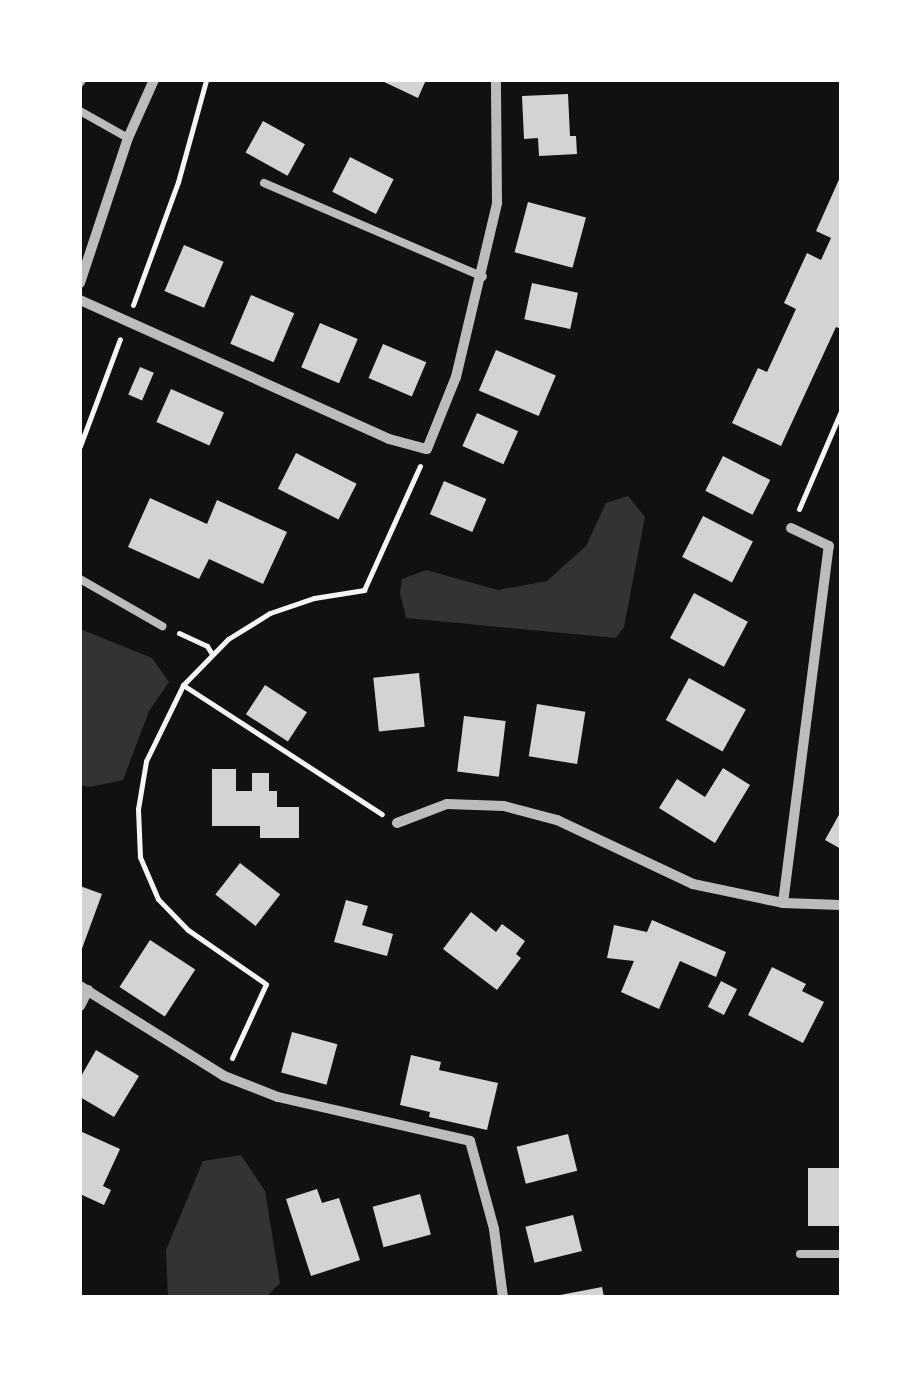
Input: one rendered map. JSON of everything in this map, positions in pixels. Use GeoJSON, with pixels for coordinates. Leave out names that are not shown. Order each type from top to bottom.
{"type":"FeatureCollection","features":[{"type":"Feature","properties":{"kind":"street"},"geometry":{"type":"LineString","coordinates":[[80,283],[128,138],[154,80]]}},
{"type":"Feature","properties":{"kind":"street"},"geometry":{"type":"LineString","coordinates":[[80,300],[389,439],[427,449],[456,378],[483,277],[497,203],[496,80]]}},
{"type":"Feature","properties":{"kind":"street"},"geometry":{"type":"LineString","coordinates":[[783,903],[829,546],[791,528]]}},
{"type":"Feature","properties":{"kind":"street"},"geometry":{"type":"LineString","coordinates":[[397,823],[447,804],[504,806],[557,820],[693,884],[783,903],[841,905]]}},
{"type":"Feature","properties":{"kind":"street"},"geometry":{"type":"LineString","coordinates":[[80,1006],[84,988],[156,1037],[224,1076],[278,1097],[470,1141],[494,1229],[503,1297]]}},
{"type":"Feature","properties":{"kind":"lane"},"geometry":{"type":"LineString","coordinates":[[80,111],[128,138]]}},
{"type":"Feature","properties":{"kind":"lane"},"geometry":{"type":"LineString","coordinates":[[264,183],[483,277]]}},
{"type":"Feature","properties":{"kind":"lane"},"geometry":{"type":"LineString","coordinates":[[80,579],[162,626]]}},
{"type":"Feature","properties":{"kind":"lane"},"geometry":{"type":"LineString","coordinates":[[800,1254],[841,1254]]}},
{"type":"Feature","properties":{"kind":"path"},"geometry":{"type":"LineString","coordinates":[[80,446],[178,182],[206,80]]}},
{"type":"Feature","properties":{"kind":"path"},"geometry":{"type":"LineString","coordinates":[[791,528],[841,411]]}},
{"type":"Feature","properties":{"kind":"path"},"geometry":{"type":"LineString","coordinates":[[224,1076],[266,984],[188,930],[158,899],[140,858],[138,809],[146,761],[183,686],[228,639],[270,613],[314,598],[364,590],[427,449]]}},
{"type":"Feature","properties":{"kind":"path"},"geometry":{"type":"LineString","coordinates":[[162,626],[208,646],[212,654]]}},
{"type":"Feature","properties":{"kind":"path"},"geometry":{"type":"LineString","coordinates":[[183,686],[397,823]]}},
{"type":"Feature","properties":{"kind":"shaded area"},"geometry":{"type":"Polygon","coordinates":[[[628,496],[645,517],[624,627],[616,638],[406,618],[400,593],[402,579],[426,570],[498,590],[547,581],[586,546],[606,503],[628,496]]]}},
{"type":"Feature","properties":{"kind":"shaded area"},"geometry":{"type":"Polygon","coordinates":[[[80,629],[152,658],[169,682],[149,711],[123,780],[90,787],[80,785],[80,629]]]}},
{"type":"Feature","properties":{"kind":"shaded area"},"geometry":{"type":"Polygon","coordinates":[[[241,1155],[265,1191],[280,1283],[266,1297],[168,1297],[166,1250],[203,1161],[241,1155]]]}},
{"type":"Feature","properties":{"kind":"building"},"geometry":{"type":"Polygon","coordinates":[[[380,80],[426,80],[418,98],[380,80]]]}},
{"type":"Feature","properties":{"kind":"building"},"geometry":{"type":"Polygon","coordinates":[[[568,94],[570,136],[576,136],[577,154],[539,156],[538,138],[524,139],[522,96],[568,94]]]}},
{"type":"Feature","properties":{"kind":"building"},"geometry":{"type":"Polygon","coordinates":[[[263,121],[305,144],[288,176],[246,152],[263,121]]]}},
{"type":"Feature","properties":{"kind":"building"},"geometry":{"type":"Polygon","coordinates":[[[350,157],[394,179],[376,214],[332,192],[350,157]]]}},
{"type":"Feature","properties":{"kind":"building"},"geometry":{"type":"Polygon","coordinates":[[[841,175],[841,329],[836,327],[781,446],[732,423],[758,368],[767,372],[796,309],[784,303],[807,253],[821,260],[831,238],[816,231],[841,175]]]}},
{"type":"Feature","properties":{"kind":"building"},"geometry":{"type":"Polygon","coordinates":[[[528,202],[586,218],[572,268],[515,252],[528,202]]]}},
{"type":"Feature","properties":{"kind":"building"},"geometry":{"type":"Polygon","coordinates":[[[184,245],[224,262],[204,308],[164,291],[184,245]]]}},
{"type":"Feature","properties":{"kind":"building"},"geometry":{"type":"Polygon","coordinates":[[[532,283],[578,293],[570,329],[524,319],[532,283]]]}},
{"type":"Feature","properties":{"kind":"building"},"geometry":{"type":"Polygon","coordinates":[[[251,295],[294,313],[274,362],[230,344],[251,295]]]}},
{"type":"Feature","properties":{"kind":"building"},"geometry":{"type":"Polygon","coordinates":[[[320,323],[358,339],[339,383],[301,367],[320,323]]]}},
{"type":"Feature","properties":{"kind":"building"},"geometry":{"type":"Polygon","coordinates":[[[383,344],[426,362],[412,396],[369,378],[383,344]]]}},
{"type":"Feature","properties":{"kind":"building"},"geometry":{"type":"Polygon","coordinates":[[[496,350],[556,375],[539,416],[479,391],[496,350]]]}},
{"type":"Feature","properties":{"kind":"building"},"geometry":{"type":"Polygon","coordinates":[[[140,367],[154,373],[142,400],[128,395],[140,367]]]}},
{"type":"Feature","properties":{"kind":"building"},"geometry":{"type":"Polygon","coordinates":[[[171,389],[224,413],[209,445],[156,422],[171,389]]]}},
{"type":"Feature","properties":{"kind":"building"},"geometry":{"type":"Polygon","coordinates":[[[477,413],[518,431],[503,464],[462,446],[477,413]]]}},
{"type":"Feature","properties":{"kind":"building"},"geometry":{"type":"Polygon","coordinates":[[[296,453],[357,484],[338,520],[278,489],[296,453]]]}},
{"type":"Feature","properties":{"kind":"building"},"geometry":{"type":"Polygon","coordinates":[[[723,456],[770,480],[753,515],[705,491],[723,456]]]}},
{"type":"Feature","properties":{"kind":"building"},"geometry":{"type":"Polygon","coordinates":[[[444,481],[486,499],[472,532],[430,514],[444,481]]]}},
{"type":"Feature","properties":{"kind":"building"},"geometry":{"type":"Polygon","coordinates":[[[150,498],[207,524],[217,500],[287,532],[263,584],[209,559],[199,579],[128,547],[150,498]]]}},
{"type":"Feature","properties":{"kind":"building"},"geometry":{"type":"Polygon","coordinates":[[[703,516],[753,541],[732,582],[682,557],[703,516]]]}},
{"type":"Feature","properties":{"kind":"building"},"geometry":{"type":"Polygon","coordinates":[[[694,593],[748,622],[724,667],[670,638],[694,593]]]}},
{"type":"Feature","properties":{"kind":"building"},"geometry":{"type":"Polygon","coordinates":[[[419,673],[425,727],[379,732],[373,678],[419,673]]]}},
{"type":"Feature","properties":{"kind":"building"},"geometry":{"type":"Polygon","coordinates":[[[689,678],[746,710],[723,751],[666,720],[689,678]]]}},
{"type":"Feature","properties":{"kind":"building"},"geometry":{"type":"Polygon","coordinates":[[[265,685],[307,712],[288,742],[246,714],[265,685]]]}},
{"type":"Feature","properties":{"kind":"building"},"geometry":{"type":"Polygon","coordinates":[[[537,704],[585,712],[577,764],[529,756],[537,704]]]}},
{"type":"Feature","properties":{"kind":"building"},"geometry":{"type":"Polygon","coordinates":[[[464,716],[506,721],[499,777],[457,772],[464,716]]]}},
{"type":"Feature","properties":{"kind":"building"},"geometry":{"type":"Polygon","coordinates":[[[723,768],[750,785],[715,843],[659,808],[677,779],[705,797],[723,768]]]}},
{"type":"Feature","properties":{"kind":"building"},"geometry":{"type":"Polygon","coordinates":[[[212,769],[236,769],[236,791],[252,791],[252,773],[269,773],[269,791],[277,791],[277,807],[299,807],[299,838],[260,838],[260,826],[212,826],[212,769]]]}},
{"type":"Feature","properties":{"kind":"building"},"geometry":{"type":"Polygon","coordinates":[[[841,811],[841,849],[825,840],[841,811]]]}},
{"type":"Feature","properties":{"kind":"building"},"geometry":{"type":"Polygon","coordinates":[[[240,863],[280,894],[256,926],[215,895],[240,863]]]}},
{"type":"Feature","properties":{"kind":"building"},"geometry":{"type":"Polygon","coordinates":[[[80,886],[102,894],[80,954],[80,886]]]}},
{"type":"Feature","properties":{"kind":"building"},"geometry":{"type":"Polygon","coordinates":[[[346,900],[368,906],[362,925],[393,934],[387,956],[334,942],[346,900]]]}},
{"type":"Feature","properties":{"kind":"building"},"geometry":{"type":"Polygon","coordinates":[[[471,912],[496,932],[502,924],[525,941],[516,954],[521,958],[497,990],[443,949],[471,912]]]}},
{"type":"Feature","properties":{"kind":"building"},"geometry":{"type":"Polygon","coordinates":[[[652,920],[726,952],[716,977],[680,961],[659,1009],[621,992],[634,961],[607,958],[614,925],[647,932],[652,920]]]}},
{"type":"Feature","properties":{"kind":"building"},"geometry":{"type":"Polygon","coordinates":[[[150,940],[195,969],[165,1016],[120,987],[150,940]]]}},
{"type":"Feature","properties":{"kind":"building"},"geometry":{"type":"Polygon","coordinates":[[[772,967],[806,984],[802,991],[824,1002],[803,1043],[748,1015],[772,967]]]}},
{"type":"Feature","properties":{"kind":"building"},"geometry":{"type":"Polygon","coordinates":[[[721,981],[737,989],[724,1015],[708,1007],[721,981]]]}},
{"type":"Feature","properties":{"kind":"building"},"geometry":{"type":"Polygon","coordinates":[[[292,1032],[337,1044],[327,1085],[281,1073],[292,1032]]]}},
{"type":"Feature","properties":{"kind":"building"},"geometry":{"type":"Polygon","coordinates":[[[96,1050],[139,1076],[114,1117],[80,1097],[80,1078],[96,1050]]]}},
{"type":"Feature","properties":{"kind":"building"},"geometry":{"type":"Polygon","coordinates":[[[411,1055],[441,1062],[439,1070],[498,1083],[487,1130],[429,1117],[430,1112],[400,1105],[411,1055]]]}},
{"type":"Feature","properties":{"kind":"building"},"geometry":{"type":"Polygon","coordinates":[[[80,1131],[120,1149],[103,1186],[111,1190],[104,1205],[80,1194],[80,1131]]]}},
{"type":"Feature","properties":{"kind":"building"},"geometry":{"type":"Polygon","coordinates":[[[568,1134],[577,1171],[526,1184],[517,1147],[568,1134]]]}},
{"type":"Feature","properties":{"kind":"building"},"geometry":{"type":"Polygon","coordinates":[[[808,1168],[841,1168],[841,1226],[808,1226],[808,1168]]]}},
{"type":"Feature","properties":{"kind":"building"},"geometry":{"type":"Polygon","coordinates":[[[317,1189],[322,1203],[339,1198],[360,1260],[311,1276],[286,1199],[317,1189]]]}},
{"type":"Feature","properties":{"kind":"building"},"geometry":{"type":"Polygon","coordinates":[[[420,1194],[431,1235],[384,1247],[373,1207],[420,1194]]]}},
{"type":"Feature","properties":{"kind":"building"},"geometry":{"type":"Polygon","coordinates":[[[573,1215],[582,1251],[534,1263],[525,1227],[573,1215]]]}},
{"type":"Feature","properties":{"kind":"building"},"geometry":{"type":"Polygon","coordinates":[[[602,1287],[604,1297],[560,1295],[602,1287]]]}}]}
